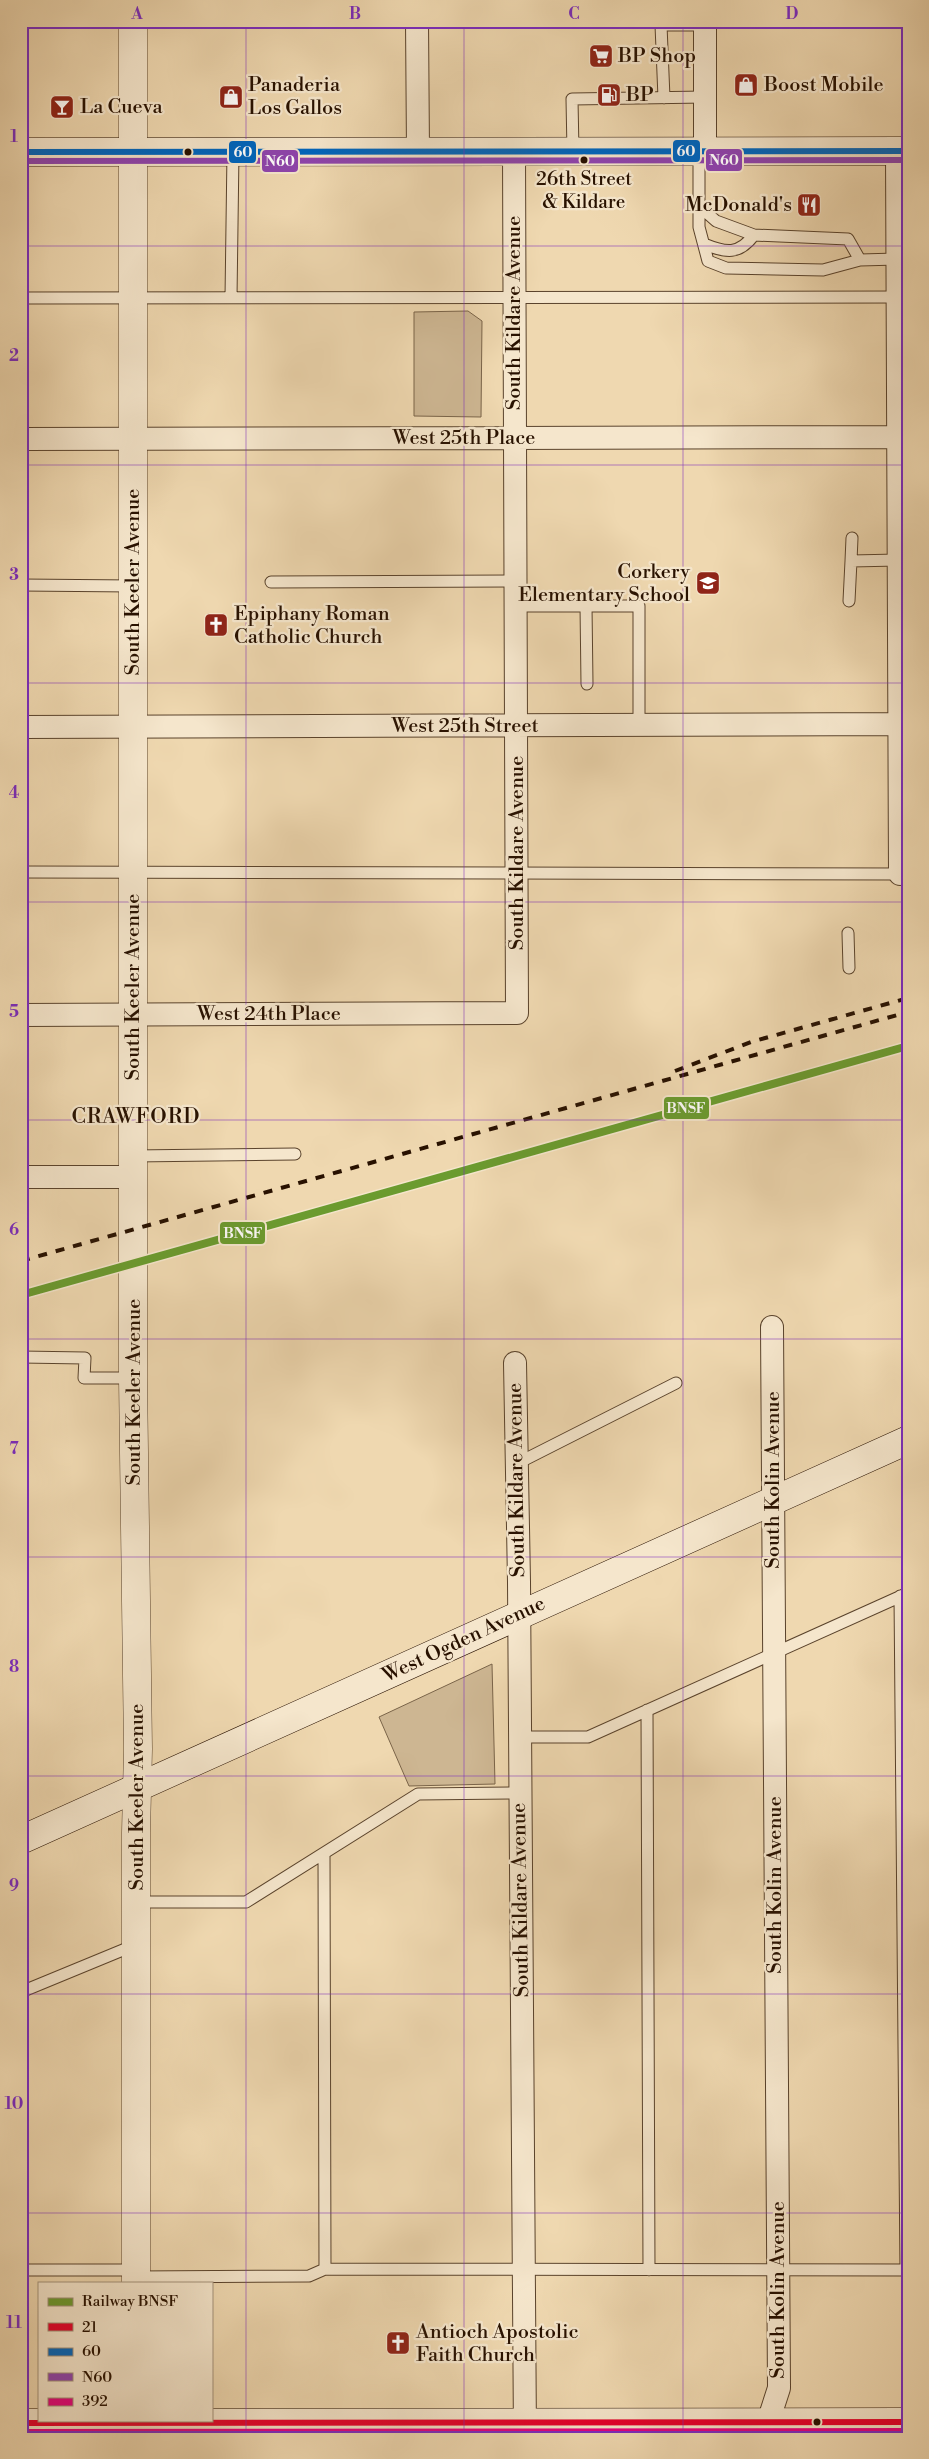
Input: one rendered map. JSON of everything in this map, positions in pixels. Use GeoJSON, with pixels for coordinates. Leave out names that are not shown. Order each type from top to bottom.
{"type":"FeatureCollection","features":[{"type":"Feature","properties":{"kind":"main road","name":"South Keeler Avenue"},"geometry":{"type":"LineString","coordinates":[[132,21],[134,439],[132,873],[133,1378],[138,1788],[136,1902],[136,2276]]}},
{"type":"Feature","properties":{"kind":"main road"},"geometry":{"type":"LineString","coordinates":[[21,152],[902,151]]}},
{"type":"Feature","properties":{"kind":"main road","name":"West Ogden Avenue"},"geometry":{"type":"LineString","coordinates":[[21,1840],[908,1440]]}},
{"type":"Feature","properties":{"kind":"main road"},"geometry":{"type":"LineString","coordinates":[[21,2423],[137,2427],[763,2430],[908,2422]]}},
{"type":"Feature","properties":{"kind":"street"},"geometry":{"type":"LineString","coordinates":[[417,21],[418,152]]}},
{"type":"Feature","properties":{"kind":"street"},"geometry":{"type":"LineString","coordinates":[[702,151],[705,98],[705,23]]}},
{"type":"Feature","properties":{"kind":"street"},"geometry":{"type":"LineString","coordinates":[[902,151],[897,259],[902,297],[904,874]]}},
{"type":"Feature","properties":{"kind":"street","name":"South Kildare Avenue"},"geometry":{"type":"LineString","coordinates":[[514,152],[517,1014]]}},
{"type":"Feature","properties":{"kind":"street","name":"West 25th Place"},"geometry":{"type":"LineString","coordinates":[[21,439],[903,437]]}},
{"type":"Feature","properties":{"kind":"street","name":"West 25th Street"},"geometry":{"type":"LineString","coordinates":[[21,727],[904,724]]}},
{"type":"Feature","properties":{"kind":"street","name":"West 24th Place"},"geometry":{"type":"LineString","coordinates":[[21,1015],[517,1014]]}},
{"type":"Feature","properties":{"kind":"street"},"geometry":{"type":"LineString","coordinates":[[21,1177],[133,1167]]}},
{"type":"Feature","properties":{"kind":"street","name":"South Kolin Avenue"},"geometry":{"type":"LineString","coordinates":[[763,2430],[778,2391],[772,1327]]}},
{"type":"Feature","properties":{"kind":"street","name":"South Kildare Avenue"},"geometry":{"type":"LineString","coordinates":[[515,1363],[518,1463],[526,2270],[525,2430]]}},
{"type":"Feature","properties":{"kind":"lane"},"geometry":{"type":"LineString","coordinates":[[664,98],[661,25],[705,23]]}},
{"type":"Feature","properties":{"kind":"lane"},"geometry":{"type":"LineString","coordinates":[[573,152],[572,99],[705,98]]}},
{"type":"Feature","properties":{"kind":"lane"},"geometry":{"type":"LineString","coordinates":[[702,151],[699,227],[708,261],[726,268],[823,270],[860,260],[897,259]]}},
{"type":"Feature","properties":{"kind":"lane"},"geometry":{"type":"LineString","coordinates":[[232,298],[233,152]]}},
{"type":"Feature","properties":{"kind":"lane"},"geometry":{"type":"LineString","coordinates":[[699,206],[716,221],[754,236],[848,239],[860,260]]}},
{"type":"Feature","properties":{"kind":"lane"},"geometry":{"type":"LineString","coordinates":[[704,244],[717,249],[734,251],[745,247],[754,236]]}},
{"type":"Feature","properties":{"kind":"lane"},"geometry":{"type":"LineString","coordinates":[[21,298],[902,297]]}},
{"type":"Feature","properties":{"kind":"lane"},"geometry":{"type":"LineString","coordinates":[[849,601],[852,538]]}},
{"type":"Feature","properties":{"kind":"lane"},"geometry":{"type":"LineString","coordinates":[[851,561],[902,574]]}},
{"type":"Feature","properties":{"kind":"lane"},"geometry":{"type":"LineString","coordinates":[[271,582],[516,581]]}},
{"type":"Feature","properties":{"kind":"lane"},"geometry":{"type":"LineString","coordinates":[[21,585],[133,586]]}},
{"type":"Feature","properties":{"kind":"lane"},"geometry":{"type":"LineString","coordinates":[[516,606],[639,606],[639,725]]}},
{"type":"Feature","properties":{"kind":"lane"},"geometry":{"type":"LineString","coordinates":[[586,606],[587,684]]}},
{"type":"Feature","properties":{"kind":"lane"},"geometry":{"type":"LineString","coordinates":[[21,872],[904,874]]}},
{"type":"Feature","properties":{"kind":"lane"},"geometry":{"type":"LineString","coordinates":[[848,933],[848,968]]}},
{"type":"Feature","properties":{"kind":"lane"},"geometry":{"type":"LineString","coordinates":[[133,1167],[295,1154]]}},
{"type":"Feature","properties":{"kind":"lane"},"geometry":{"type":"LineString","coordinates":[[21,1357],[84,1358],[84,1378],[133,1378]]}},
{"type":"Feature","properties":{"kind":"lane"},"geometry":{"type":"LineString","coordinates":[[518,1463],[676,1383]]}},
{"type":"Feature","properties":{"kind":"lane"},"geometry":{"type":"LineString","coordinates":[[21,2270],[136,2276],[309,2276],[325,2269],[907,2270],[904,1594],[588,1737],[520,1737]]}},
{"type":"Feature","properties":{"kind":"lane"},"geometry":{"type":"LineString","coordinates":[[647,1710],[648,2270]]}},
{"type":"Feature","properties":{"kind":"lane"},"geometry":{"type":"LineString","coordinates":[[136,1902],[246,1902],[418,1794],[520,1792]]}},
{"type":"Feature","properties":{"kind":"lane"},"geometry":{"type":"LineString","coordinates":[[324,1853],[325,2269]]}},
{"type":"Feature","properties":{"kind":"lane"},"geometry":{"type":"LineString","coordinates":[[21,1992],[136,1945]]}},
{"type":"Feature","properties":{"kind":"shaded area"},"geometry":{"type":"Polygon","coordinates":[[[468,311],[482,321],[481,417],[414,416],[414,312],[468,311]]]}},
{"type":"Feature","properties":{"kind":"shaded area"},"geometry":{"type":"Polygon","coordinates":[[[492,1664],[495,1784],[409,1786],[379,1717],[492,1664]]]}},
{"type":"Feature","properties":{"kind":"shaded area"},"geometry":{"type":"Polygon","coordinates":[[[496,2433],[496,2438],[375,2438],[431,2434],[496,2433]]]}},
{"type":"Feature","properties":{"kind":"shaded area"},"geometry":{"type":"Polygon","coordinates":[[[551,2433],[727,2433],[724,2438],[551,2438],[551,2433]]]}},
{"type":"Feature","properties":{"kind":"shaded area"},"geometry":{"type":"Polygon","coordinates":[[[788,2433],[908,2433],[908,2438],[784,2438],[788,2433]]]}},
{"type":"Feature","properties":{"kind":"railway"},"geometry":{"type":"LineString","coordinates":[[675,1071],[751,1042],[908,998]]}},
{"type":"Feature","properties":{"kind":"railway"},"geometry":{"type":"LineString","coordinates":[[21,1261],[908,1012]]}},
{"type":"Feature","properties":{"kind":"rail line","name":"BNSF"},"geometry":{"type":"LineString","coordinates":[[21,1295],[908,1046]]}},
{"type":"Feature","properties":{"kind":"transit line","name":"60"},"geometry":{"type":"LineString","coordinates":[[21,152],[908,151]]}},
{"type":"Feature","properties":{"kind":"transit line","name":"N60"},"geometry":{"type":"LineString","coordinates":[[21,161],[908,160]]}},
{"type":"Feature","properties":{"kind":"transit line","name":"21"},"geometry":{"type":"LineString","coordinates":[[21,2423],[908,2422]]}},
{"type":"Feature","properties":{"kind":"transit line","name":"392"},"geometry":{"type":"LineString","coordinates":[[21,2432],[908,2431]]}},
{"type":"Feature","properties":{"kind":"place","name":"BP Shop"},"geometry":{"type":"Point","coordinates":[601,56]}},
{"type":"Feature","properties":{"kind":"place","name":"Boost Mobile"},"geometry":{"type":"Point","coordinates":[746,85]}},
{"type":"Feature","properties":{"kind":"place","name":"BP"},"geometry":{"type":"Point","coordinates":[609,95]}},
{"type":"Feature","properties":{"kind":"place","name":"Panaderia Los Gallos"},"geometry":{"type":"Point","coordinates":[231,97]}},
{"type":"Feature","properties":{"kind":"place","name":"La Cueva"},"geometry":{"type":"Point","coordinates":[62,107]}},
{"type":"Feature","properties":{"kind":"place","name":"26th Street & Kildare"},"geometry":{"type":"Point","coordinates":[584,160]}},
{"type":"Feature","properties":{"kind":"place","name":"McDonald's"},"geometry":{"type":"Point","coordinates":[809,205]}},
{"type":"Feature","properties":{"kind":"place","name":"Corkery Elementary School"},"geometry":{"type":"Point","coordinates":[708,583]}},
{"type":"Feature","properties":{"kind":"place","name":"Epiphany Roman Catholic Church"},"geometry":{"type":"Point","coordinates":[216,625]}},
{"type":"Feature","properties":{"kind":"place","name":"Antioch Apostolic Faith Church"},"geometry":{"type":"Point","coordinates":[398,2343]}},
{"type":"Feature","properties":{"kind":"district","name":"CRAWFORD"},"geometry":{"type":"Point","coordinates":[136,1117]}}]}
